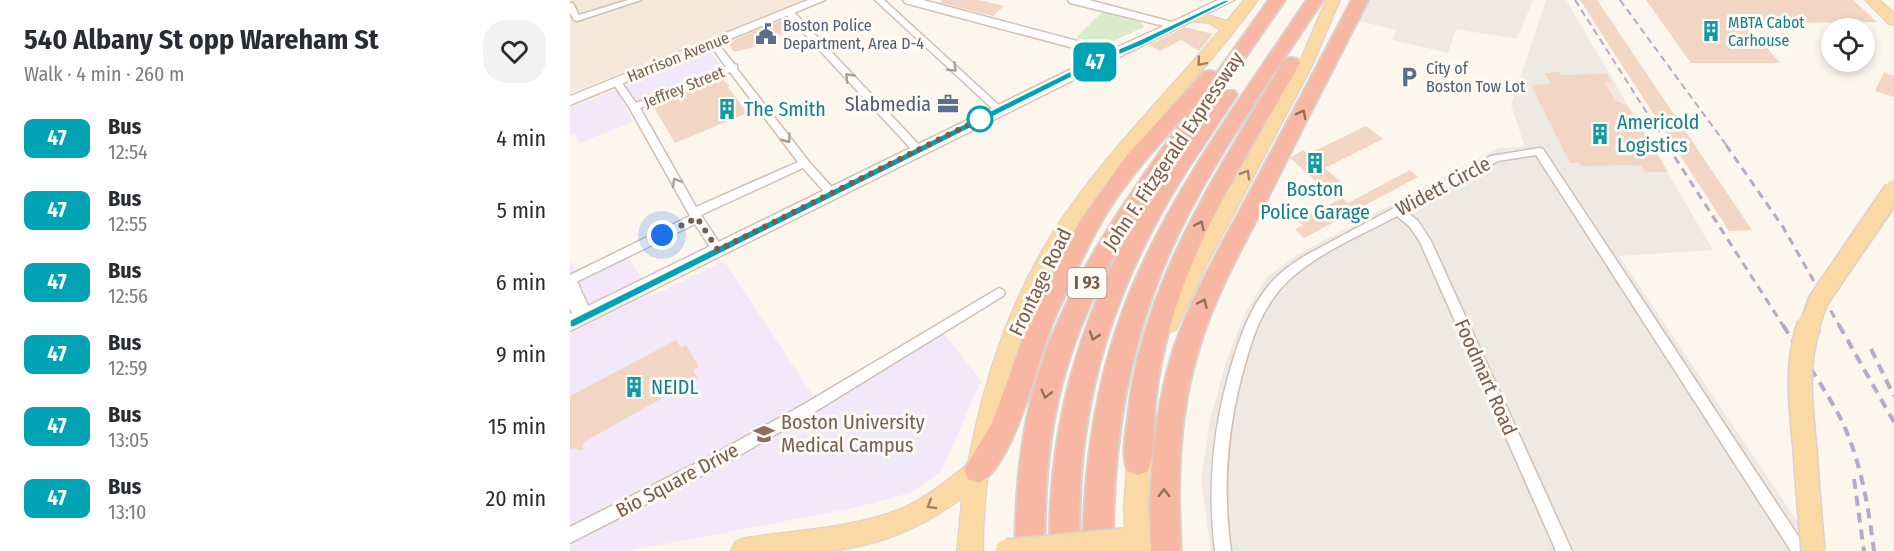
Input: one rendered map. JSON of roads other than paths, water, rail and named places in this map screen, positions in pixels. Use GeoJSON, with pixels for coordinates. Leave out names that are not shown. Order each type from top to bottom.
{"type":"FeatureCollection","features":[{"type":"Feature","properties":{"kind":"highway"},"geometry":{"type":"LineString","coordinates":[[1340,39],[1341,21],[1349,0]]}},
{"type":"Feature","properties":{"kind":"highway"},"geometry":{"type":"LineString","coordinates":[[1166,551],[1166,460],[1177,380],[1198,314],[1360,0]]}},
{"type":"Feature","properties":{"kind":"highway"},"geometry":{"type":"LineString","coordinates":[[1138,462],[1143,390],[1165,303],[1214,195],[1295,57],[1299,8]]}},
{"type":"Feature","properties":{"kind":"highway"},"geometry":{"type":"LineString","coordinates":[[1065,551],[1064,500],[1071,425],[1085,365],[1109,297],[1156,204],[1299,8]]}},
{"type":"Feature","properties":{"kind":"highway","name":"John F. Fitzgerald Expressway"},"geometry":{"type":"LineString","coordinates":[[1030,551],[1032,479],[1037,437],[1050,379],[1068,327],[1088,281],[1118,228],[1239,53],[1299,8]]}},
{"type":"Feature","properties":{"kind":"highway","name":"John F. Fitzgerald Expressway"},"geometry":{"type":"LineString","coordinates":[[1098,551],[1099,490],[1105,426],[1127,335],[1143,288],[1163,246],[1299,8]]}},
{"type":"Feature","properties":{"kind":"highway"},"geometry":{"type":"LineString","coordinates":[[978,470],[1003,429],[1030,350],[1052,297],[1102,203],[1160,129],[1206,79],[1239,53]]}},
{"type":"Feature","properties":{"kind":"main road","name":"Harrison Avenue"},"geometry":{"type":"LineString","coordinates":[[570,101],[819,0]]}},
{"type":"Feature","properties":{"kind":"main road"},"geometry":{"type":"LineString","coordinates":[[909,0],[1112,54],[1166,23],[1214,0]]}},
{"type":"Feature","properties":{"kind":"main road"},"geometry":{"type":"LineString","coordinates":[[1074,0],[1166,23]]}},
{"type":"Feature","properties":{"kind":"main road"},"geometry":{"type":"LineString","coordinates":[[570,282],[576,320],[1112,54],[1228,0]]}},
{"type":"Feature","properties":{"kind":"main road","name":"Frontage Road"},"geometry":{"type":"LineString","coordinates":[[970,551],[978,470],[989,409],[1006,354],[1027,300],[1049,256],[1072,217],[1097,184],[1251,0]]}},
{"type":"Feature","properties":{"kind":"main road"},"geometry":{"type":"LineString","coordinates":[[1007,551],[1133,543],[1138,462],[1147,402],[1155,366],[1179,299],[1304,68],[1333,0]]}},
{"type":"Feature","properties":{"kind":"main road"},"geometry":{"type":"LineString","coordinates":[[1872,0],[1894,21]]}},
{"type":"Feature","properties":{"kind":"main road"},"geometry":{"type":"LineString","coordinates":[[1193,18],[1216,20],[1227,31]]}},
{"type":"Feature","properties":{"kind":"main road"},"geometry":{"type":"LineString","coordinates":[[1813,551],[1802,416],[1803,342],[1818,301],[1894,190]]}},
{"type":"Feature","properties":{"kind":"main road"},"geometry":{"type":"LineString","coordinates":[[744,551],[885,526],[910,517],[934,504],[978,470]]}},
{"type":"Feature","properties":{"kind":"street"},"geometry":{"type":"LineString","coordinates":[[570,5],[577,18],[638,0]]}},
{"type":"Feature","properties":{"kind":"street"},"geometry":{"type":"LineString","coordinates":[[879,0],[999,110]]}},
{"type":"Feature","properties":{"kind":"street"},"geometry":{"type":"LineString","coordinates":[[789,12],[918,150]]}},
{"type":"Feature","properties":{"kind":"street"},"geometry":{"type":"LineString","coordinates":[[713,43],[734,67],[805,163],[832,193]]}},
{"type":"Feature","properties":{"kind":"street","name":"Jeffrey Street"},"geometry":{"type":"LineString","coordinates":[[634,107],[734,67]]}},
{"type":"Feature","properties":{"kind":"street"},"geometry":{"type":"LineString","coordinates":[[617,82],[718,250]]}},
{"type":"Feature","properties":{"kind":"street","name":"Widett Circle"},"geometry":{"type":"LineString","coordinates":[[1223,551],[1218,498],[1220,434],[1241,353],[1256,315],[1273,290],[1300,264],[1499,156],[1539,151],[1800,551]]}},
{"type":"Feature","properties":{"kind":"street"},"geometry":{"type":"LineString","coordinates":[[570,282],[696,215],[805,163]]}},
{"type":"Feature","properties":{"kind":"street","name":"Foodmart Road"},"geometry":{"type":"LineString","coordinates":[[1398,210],[1414,224],[1425,241],[1564,551]]}},
{"type":"Feature","properties":{"kind":"street","name":"Bio Square Drive"},"geometry":{"type":"LineString","coordinates":[[570,535],[723,457],[810,408],[999,293]]}},
{"type":"Feature","properties":{"kind":"railway"},"geometry":{"type":"LineString","coordinates":[[1575,0],[1668,146]]}},
{"type":"Feature","properties":{"kind":"railway"},"geometry":{"type":"LineString","coordinates":[[1620,0],[1727,146]]}},
{"type":"Feature","properties":{"kind":"railway"},"geometry":{"type":"LineString","coordinates":[[1667,145],[1784,327]]}},
{"type":"Feature","properties":{"kind":"railway"},"geometry":{"type":"LineString","coordinates":[[1726,145],[1783,227],[1840,327]]}},
{"type":"Feature","properties":{"kind":"railway"},"geometry":{"type":"LineString","coordinates":[[1783,325],[1823,387],[1850,441],[1869,514],[1874,551]]}},
{"type":"Feature","properties":{"kind":"railway"},"geometry":{"type":"LineString","coordinates":[[1839,325],[1894,422]]}},
{"type":"Feature","properties":{"kind":"railway"},"geometry":{"type":"LineString","coordinates":[[1871,349],[1894,396]]}},
{"type":"Feature","properties":{"kind":"railway"},"geometry":{"type":"LineString","coordinates":[[1854,479],[1864,551]]}},
{"type":"Feature","properties":{"kind":"place","name":"MBTA Cabot Carhouse"},"geometry":{"type":"Point","coordinates":[1711,31]}},
{"type":"Feature","properties":{"kind":"place","name":"Boston Police Department, Area D-4"},"geometry":{"type":"Point","coordinates":[766,34]}},
{"type":"Feature","properties":{"kind":"place","name":"City of Boston Tow Lot"},"geometry":{"type":"Point","coordinates":[1409,77]}},
{"type":"Feature","properties":{"kind":"place","name":"Slabmedia"},"geometry":{"type":"Point","coordinates":[948,104]}},
{"type":"Feature","properties":{"kind":"place","name":"The Smith"},"geometry":{"type":"Point","coordinates":[727,109]}},
{"type":"Feature","properties":{"kind":"place","name":"Americold Logistics"},"geometry":{"type":"Point","coordinates":[1600,134]}},
{"type":"Feature","properties":{"kind":"place","name":"Boston Police Garage"},"geometry":{"type":"Point","coordinates":[1315,163]}},
{"type":"Feature","properties":{"kind":"place","name":"NEIDL"},"geometry":{"type":"Point","coordinates":[634,387]}},
{"type":"Feature","properties":{"kind":"place","name":"Boston University Medical Campus"},"geometry":{"type":"Point","coordinates":[764,434]}}]}
